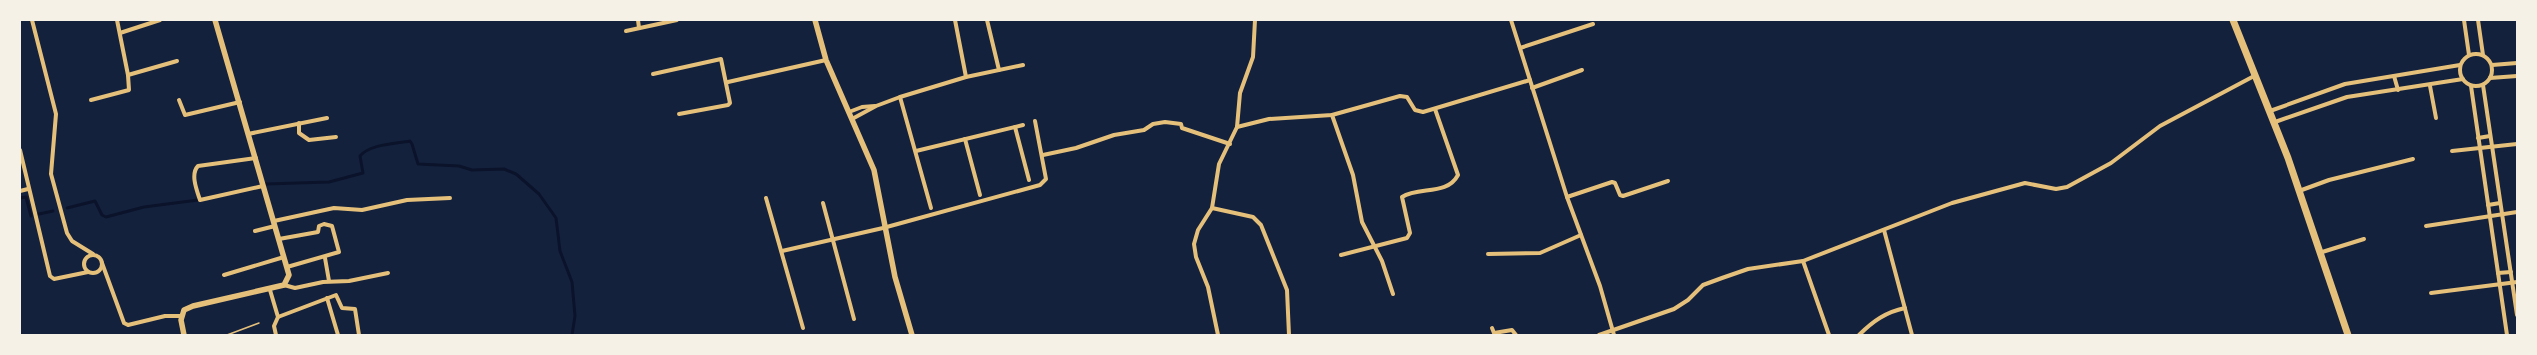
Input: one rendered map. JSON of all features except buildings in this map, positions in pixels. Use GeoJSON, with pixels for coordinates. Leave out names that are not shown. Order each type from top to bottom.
{"type":"FeatureCollection","features":[{"type":"Feature","properties":{"kind":"main road"},"geometry":{"type":"LineString","coordinates":[[2233,20],[2275,122],[2299,191],[2318,253],[2348,335]]}},
{"type":"Feature","properties":{"kind":"street"},"geometry":{"type":"LineString","coordinates":[[32,20],[56,114],[51,174],[67,233],[72,241],[100,258],[124,323],[128,325],[165,316],[182,316]]}},
{"type":"Feature","properties":{"kind":"street"},"geometry":{"type":"LineString","coordinates":[[91,100],[128,91],[128,75],[117,20]]}},
{"type":"Feature","properties":{"kind":"street"},"geometry":{"type":"LineString","coordinates":[[120,33],[160,20]]}},
{"type":"Feature","properties":{"kind":"street"},"geometry":{"type":"LineString","coordinates":[[215,20],[287,267],[289,275],[284,285]]}},
{"type":"Feature","properties":{"kind":"street"},"geometry":{"type":"LineString","coordinates":[[638,20],[639,28]]}},
{"type":"Feature","properties":{"kind":"street"},"geometry":{"type":"LineString","coordinates":[[626,31],[677,20]]}},
{"type":"Feature","properties":{"kind":"street"},"geometry":{"type":"LineString","coordinates":[[814,20],[826,60],[874,170],[884,228],[912,335]]}},
{"type":"Feature","properties":{"kind":"street"},"geometry":{"type":"LineString","coordinates":[[955,20],[966,77]]}},
{"type":"Feature","properties":{"kind":"street"},"geometry":{"type":"LineString","coordinates":[[987,20],[999,70]]}},
{"type":"Feature","properties":{"kind":"street"},"geometry":{"type":"LineString","coordinates":[[1218,335],[1208,286],[1196,258],[1194,244],[1198,230],[1212,208],[1216,174],[1237,127],[1240,93],[1253,57],[1255,20]]}},
{"type":"Feature","properties":{"kind":"street"},"geometry":{"type":"LineString","coordinates":[[1511,20],[1567,196],[1600,286],[1613,333]]}},
{"type":"Feature","properties":{"kind":"street"},"geometry":{"type":"LineString","coordinates":[[2464,20],[2469,55]]}},
{"type":"Feature","properties":{"kind":"street"},"geometry":{"type":"LineString","coordinates":[[2471,86],[2483,85],[2490,78],[2492,65],[2484,55],[2478,20]]}},
{"type":"Feature","properties":{"kind":"street"},"geometry":{"type":"LineString","coordinates":[[1520,48],[1593,24]]}},
{"type":"Feature","properties":{"kind":"street"},"geometry":{"type":"LineString","coordinates":[[2270,111],[2345,84],[2460,65],[2469,55],[2484,55]]}},
{"type":"Feature","properties":{"kind":"street"},"geometry":{"type":"LineString","coordinates":[[653,74],[721,59],[728,82],[731,100],[728,106],[679,114]]}},
{"type":"Feature","properties":{"kind":"street"},"geometry":{"type":"LineString","coordinates":[[728,82],[826,60]]}},
{"type":"Feature","properties":{"kind":"street"},"geometry":{"type":"LineString","coordinates":[[128,75],[177,61]]}},
{"type":"Feature","properties":{"kind":"street"},"geometry":{"type":"LineString","coordinates":[[2492,65],[2517,63]]}},
{"type":"Feature","properties":{"kind":"street"},"geometry":{"type":"LineString","coordinates":[[852,119],[876,106],[900,97],[966,77],[1023,65]]}},
{"type":"Feature","properties":{"kind":"street"},"geometry":{"type":"LineString","coordinates":[[2460,65],[2463,79],[2471,86],[2507,335]]}},
{"type":"Feature","properties":{"kind":"street"},"geometry":{"type":"LineString","coordinates":[[1532,88],[1582,70]]}},
{"type":"Feature","properties":{"kind":"street"},"geometry":{"type":"LineString","coordinates":[[1599,335],[1613,333],[1674,309],[1688,300],[1703,285],[1748,269],[1803,261],[1952,203],[2025,183],[2060,189],[2067,187],[2111,163],[2160,126],[2256,75]]}},
{"type":"Feature","properties":{"kind":"street"},"geometry":{"type":"LineString","coordinates":[[2394,76],[2398,90]]}},
{"type":"Feature","properties":{"kind":"street"},"geometry":{"type":"LineString","coordinates":[[2490,78],[2517,76]]}},
{"type":"Feature","properties":{"kind":"street"},"geometry":{"type":"LineString","coordinates":[[2275,122],[2347,97],[2430,86],[2463,79]]}},
{"type":"Feature","properties":{"kind":"street"},"geometry":{"type":"LineString","coordinates":[[1237,127],[1269,119],[1332,115],[1400,96],[1407,97],[1418,112],[1435,109],[1530,80]]}},
{"type":"Feature","properties":{"kind":"street"},"geometry":{"type":"LineString","coordinates":[[2483,85],[2510,272],[2515,282],[2517,315]]}},
{"type":"Feature","properties":{"kind":"street"},"geometry":{"type":"LineString","coordinates":[[2430,86],[2436,118]]}},
{"type":"Feature","properties":{"kind":"street"},"geometry":{"type":"LineString","coordinates":[[900,97],[931,208]]}},
{"type":"Feature","properties":{"kind":"street"},"geometry":{"type":"LineString","coordinates":[[179,100],[185,115],[240,102]]}},
{"type":"Feature","properties":{"kind":"street"},"geometry":{"type":"LineString","coordinates":[[849,112],[862,107],[876,106]]}},
{"type":"Feature","properties":{"kind":"street"},"geometry":{"type":"LineString","coordinates":[[1341,255],[1376,247],[1409,236],[1410,233],[1402,197],[1452,184],[1458,175],[1435,109]]}},
{"type":"Feature","properties":{"kind":"street"},"geometry":{"type":"LineString","coordinates":[[1332,115],[1353,175],[1359,214],[1376,247],[1393,294]]}},
{"type":"Feature","properties":{"kind":"street"},"geometry":{"type":"LineString","coordinates":[[248,134],[327,118]]}},
{"type":"Feature","properties":{"kind":"street"},"geometry":{"type":"LineString","coordinates":[[782,251],[884,228],[1040,185],[1046,178],[1043,155],[1035,121]]}},
{"type":"Feature","properties":{"kind":"street"},"geometry":{"type":"LineString","coordinates":[[1043,155],[1076,148],[1127,132],[1144,130],[1153,124],[1165,122],[1181,124],[1182,128],[1230,144]]}},
{"type":"Feature","properties":{"kind":"street"},"geometry":{"type":"LineString","coordinates":[[299,123],[300,133],[309,140],[336,137]]}},
{"type":"Feature","properties":{"kind":"street"},"geometry":{"type":"LineString","coordinates":[[916,151],[1023,125]]}},
{"type":"Feature","properties":{"kind":"street"},"geometry":{"type":"LineString","coordinates":[[1015,126],[1029,180]]}},
{"type":"Feature","properties":{"kind":"street"},"geometry":{"type":"LineString","coordinates":[[2478,138],[2490,136]]}},
{"type":"Feature","properties":{"kind":"street"},"geometry":{"type":"LineString","coordinates":[[965,138],[980,195]]}},
{"type":"Feature","properties":{"kind":"street"},"geometry":{"type":"LineString","coordinates":[[2452,151],[2517,144]]}},
{"type":"Feature","properties":{"kind":"street"},"geometry":{"type":"LineString","coordinates":[[20,150],[28,189],[50,276],[54,279],[99,271],[102,263]]}},
{"type":"Feature","properties":{"kind":"street"},"geometry":{"type":"LineString","coordinates":[[256,158],[198,166],[195,170],[194,179],[200,200],[263,186]]}},
{"type":"Feature","properties":{"kind":"street"},"geometry":{"type":"LineString","coordinates":[[2299,191],[2329,180],[2413,159]]}},
{"type":"Feature","properties":{"kind":"street"},"geometry":{"type":"LineString","coordinates":[[20,181],[26,180]]}},
{"type":"Feature","properties":{"kind":"street"},"geometry":{"type":"LineString","coordinates":[[1567,196],[1612,182],[1615,183],[1620,195],[1623,196],[1668,181]]}},
{"type":"Feature","properties":{"kind":"street"},"geometry":{"type":"LineString","coordinates":[[20,191],[28,189]]}},
{"type":"Feature","properties":{"kind":"street"},"geometry":{"type":"LineString","coordinates":[[255,231],[274,224],[334,208],[362,210],[407,200],[450,198]]}},
{"type":"Feature","properties":{"kind":"street"},"geometry":{"type":"LineString","coordinates":[[766,198],[803,328]]}},
{"type":"Feature","properties":{"kind":"street"},"geometry":{"type":"LineString","coordinates":[[823,203],[834,239],[854,319]]}},
{"type":"Feature","properties":{"kind":"street"},"geometry":{"type":"LineString","coordinates":[[2488,205],[2500,203]]}},
{"type":"Feature","properties":{"kind":"street"},"geometry":{"type":"LineString","coordinates":[[1212,208],[1253,217],[1261,225],[1287,290],[1290,335]]}},
{"type":"Feature","properties":{"kind":"street"},"geometry":{"type":"LineString","coordinates":[[2426,226],[2517,212]]}},
{"type":"Feature","properties":{"kind":"street"},"geometry":{"type":"LineString","coordinates":[[279,239],[318,232],[320,225],[331,224],[339,252],[325,258],[287,267]]}},
{"type":"Feature","properties":{"kind":"street"},"geometry":{"type":"LineString","coordinates":[[1884,230],[1912,335]]}},
{"type":"Feature","properties":{"kind":"street"},"geometry":{"type":"LineString","coordinates":[[1488,254],[1540,253],[1581,235]]}},
{"type":"Feature","properties":{"kind":"street"},"geometry":{"type":"LineString","coordinates":[[2318,253],[2364,239]]}},
{"type":"Feature","properties":{"kind":"street"},"geometry":{"type":"LineString","coordinates":[[88,272],[84,267],[84,261],[87,256],[93,254]]}},
{"type":"Feature","properties":{"kind":"street"},"geometry":{"type":"LineString","coordinates":[[224,275],[284,257]]}},
{"type":"Feature","properties":{"kind":"street"},"geometry":{"type":"LineString","coordinates":[[325,258],[330,281]]}},
{"type":"Feature","properties":{"kind":"street"},"geometry":{"type":"LineString","coordinates":[[1803,261],[1828,335]]}},
{"type":"Feature","properties":{"kind":"street"},"geometry":{"type":"LineString","coordinates":[[2498,273],[2510,272]]}},
{"type":"Feature","properties":{"kind":"street"},"geometry":{"type":"LineString","coordinates":[[184,335],[181,327],[182,316],[184,310],[193,306],[270,290],[284,285],[295,288],[330,281],[348,281],[388,273]]}},
{"type":"Feature","properties":{"kind":"street"},"geometry":{"type":"LineString","coordinates":[[2431,293],[2515,282]]}},
{"type":"Feature","properties":{"kind":"street"},"geometry":{"type":"LineString","coordinates":[[270,290],[278,317],[274,326],[276,335]]}},
{"type":"Feature","properties":{"kind":"street"},"geometry":{"type":"LineString","coordinates":[[278,317],[327,298],[337,296],[342,308],[355,309],[359,335]]}},
{"type":"Feature","properties":{"kind":"street"},"geometry":{"type":"LineString","coordinates":[[327,298],[338,335]]}},
{"type":"Feature","properties":{"kind":"street"},"geometry":{"type":"LineString","coordinates":[[1859,335],[1878,318],[1890,311],[1905,308]]}},
{"type":"Feature","properties":{"kind":"street"},"geometry":{"type":"LineString","coordinates":[[1492,328],[1494,333],[1512,330],[1516,335]]}},
{"type":"Feature","properties":{"kind":"path"},"geometry":{"type":"LineString","coordinates":[[227,335],[259,323]]}},
{"type":"Feature","properties":{"kind":"waterway"},"geometry":{"type":"LineString","coordinates":[[266,184],[329,182],[363,173],[360,156],[364,152],[376,147],[410,141],[418,164],[459,166],[472,170],[504,169],[516,174],[539,194],[556,218],[560,251],[572,282],[575,316],[572,335]]}},
{"type":"Feature","properties":{"kind":"waterway"},"geometry":{"type":"LineString","coordinates":[[20,198],[26,197],[31,216]]}},
{"type":"Feature","properties":{"kind":"waterway"},"geometry":{"type":"LineString","coordinates":[[67,208],[95,201],[102,215],[106,217],[144,207],[198,200]]}},
{"type":"Feature","properties":{"kind":"waterway"},"geometry":{"type":"LineString","coordinates":[[39,214],[53,211]]}}]}
